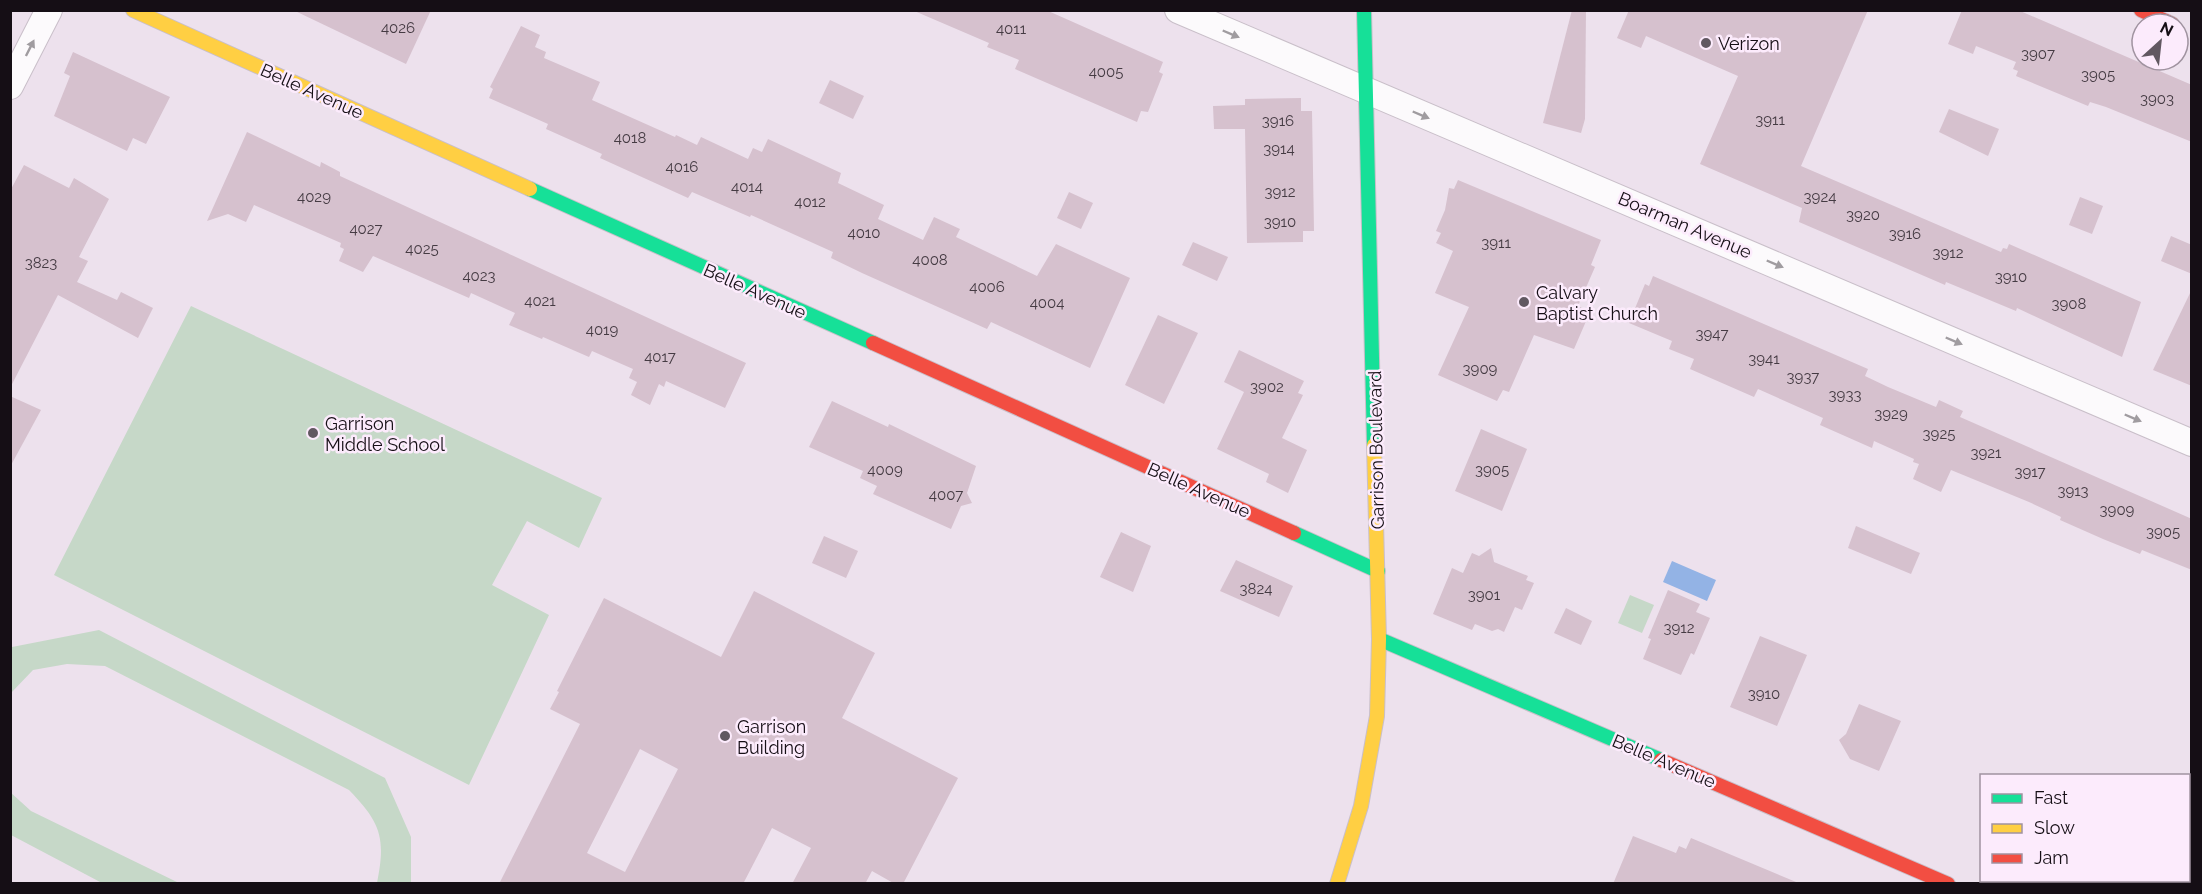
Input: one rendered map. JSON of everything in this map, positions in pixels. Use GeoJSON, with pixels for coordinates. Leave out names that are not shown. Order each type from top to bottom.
{"type":"FeatureCollection","features":[{"type":"Feature","properties":{"kind":"street"},"geometry":{"type":"LineString","coordinates":[[10,86],[49,10]]}},
{"type":"Feature","properties":{"kind":"street","name":"Belle Avenue"},"geometry":{"type":"LineString","coordinates":[[133,10],[1378,571]]}},
{"type":"Feature","properties":{"kind":"street","name":"Boarman Avenue"},"geometry":{"type":"LineString","coordinates":[[1178,10],[2192,443]]}},
{"type":"Feature","properties":{"kind":"street","name":"Garrison Boulevard"},"geometry":{"type":"LineString","coordinates":[[1337,884],[1360,814],[1368,780],[1376,725],[1379,639],[1364,10]]}},
{"type":"Feature","properties":{"kind":"street","name":"Belle Avenue"},"geometry":{"type":"LineString","coordinates":[[1379,639],[1948,884]]}},
{"type":"Feature","properties":{"kind":"green space"},"geometry":{"type":"Polygon","coordinates":[[[191,306],[602,498],[579,548],[527,521],[492,585],[549,615],[469,785],[54,575],[191,306]]]}},
{"type":"Feature","properties":{"kind":"green space"},"geometry":{"type":"Polygon","coordinates":[[[1630,595],[1654,605],[1642,633],[1618,623],[1630,595]]]}},
{"type":"Feature","properties":{"kind":"green space"},"geometry":{"type":"Polygon","coordinates":[[[99,630],[385,778],[411,837],[411,883],[377,883],[381,854],[378,832],[368,812],[349,790],[105,666],[67,664],[33,670],[11,693],[12,647],[99,630]]]}},
{"type":"Feature","properties":{"kind":"green space"},"geometry":{"type":"Polygon","coordinates":[[[10,792],[31,811],[179,883],[102,883],[11,835],[10,792]]]}},
{"type":"Feature","properties":{"kind":"water"},"geometry":{"type":"Polygon","coordinates":[[[1672,561],[1716,580],[1707,601],[1663,582],[1672,561]]]}},
{"type":"Feature","properties":{"kind":"building"},"geometry":{"type":"Polygon","coordinates":[[[293,10],[431,10],[406,64],[293,10]]]}},
{"type":"Feature","properties":{"kind":"building"},"geometry":{"type":"Polygon","coordinates":[[[912,10],[1046,10],[1163,62],[1159,72],[1163,74],[1148,112],[1141,111],[1137,122],[1015,69],[1019,60],[987,47],[989,43],[912,10]]]}},
{"type":"Feature","properties":{"kind":"building"},"geometry":{"type":"Polygon","coordinates":[[[1572,10],[1586,10],[1585,119],[1581,133],[1543,123],[1572,10]]]}},
{"type":"Feature","properties":{"kind":"building"},"geometry":{"type":"Polygon","coordinates":[[[1629,10],[1868,10],[1801,166],[2001,252],[2003,248],[2007,249],[2009,244],[2141,302],[2122,357],[2017,308],[2016,311],[1946,282],[1945,285],[1799,222],[1802,208],[1700,164],[1738,76],[1646,36],[1641,48],[1617,38],[1629,10]]]}},
{"type":"Feature","properties":{"kind":"building"},"geometry":{"type":"Polygon","coordinates":[[[1962,10],[2018,10],[2130,58],[2130,72],[2162,72],[2192,85],[2192,142],[2106,107],[2090,102],[2088,106],[2016,76],[2018,71],[2013,69],[2016,62],[1976,46],[1973,54],[1948,44],[1962,10]]]}},
{"type":"Feature","properties":{"kind":"building"},"geometry":{"type":"Polygon","coordinates":[[[521,26],[540,35],[535,47],[546,52],[544,58],[600,82],[592,100],[675,137],[676,135],[697,145],[701,137],[748,159],[753,148],[762,152],[768,139],[841,173],[838,183],[884,205],[878,219],[923,240],[934,217],[960,229],[956,237],[1037,276],[1056,244],[1130,278],[1090,368],[991,322],[987,329],[862,273],[831,258],[833,252],[751,215],[750,217],[692,192],[688,198],[600,158],[602,154],[546,129],[548,124],[489,98],[493,89],[490,87],[521,26]]]}},
{"type":"Feature","properties":{"kind":"building"},"geometry":{"type":"Polygon","coordinates":[[[73,52],[170,97],[146,144],[133,138],[127,151],[54,116],[70,76],[64,73],[73,52]]]}},
{"type":"Feature","properties":{"kind":"building"},"geometry":{"type":"Polygon","coordinates":[[[830,80],[864,96],[853,119],[819,103],[830,80]]]}},
{"type":"Feature","properties":{"kind":"building"},"geometry":{"type":"Polygon","coordinates":[[[1301,98],[1301,111],[1312,111],[1314,231],[1303,231],[1303,242],[1247,243],[1245,129],[1214,129],[1213,106],[1245,105],[1245,99],[1301,98]]]}},
{"type":"Feature","properties":{"kind":"building"},"geometry":{"type":"Polygon","coordinates":[[[1949,109],[1999,129],[1988,156],[1939,132],[1949,109]]]}},
{"type":"Feature","properties":{"kind":"building"},"geometry":{"type":"Polygon","coordinates":[[[247,132],[320,167],[321,162],[340,172],[340,176],[746,363],[725,408],[666,381],[664,387],[659,384],[650,405],[631,395],[637,382],[629,378],[633,369],[592,351],[589,357],[509,325],[515,313],[471,293],[469,298],[373,256],[363,272],[339,261],[344,249],[340,247],[341,243],[254,205],[246,222],[228,214],[207,221],[247,132]]]}},
{"type":"Feature","properties":{"kind":"building"},"geometry":{"type":"Polygon","coordinates":[[[24,165],[69,188],[74,178],[109,199],[79,257],[88,261],[77,282],[117,300],[121,292],[153,308],[138,338],[58,295],[10,388],[10,191],[24,165]]]}},
{"type":"Feature","properties":{"kind":"building"},"geometry":{"type":"Polygon","coordinates":[[[1458,180],[1601,240],[1591,265],[1595,267],[1578,306],[1590,312],[1574,349],[1534,335],[1509,392],[1503,390],[1497,401],[1438,375],[1469,307],[1435,293],[1453,251],[1436,243],[1441,233],[1436,231],[1445,210],[1449,188],[1454,189],[1458,180]]]}},
{"type":"Feature","properties":{"kind":"building"},"geometry":{"type":"Polygon","coordinates":[[[1069,192],[1093,203],[1081,229],[1057,218],[1069,192]]]}},
{"type":"Feature","properties":{"kind":"building"},"geometry":{"type":"Polygon","coordinates":[[[2080,197],[2103,206],[2092,234],[2069,225],[2080,197]]]}},
{"type":"Feature","properties":{"kind":"building"},"geometry":{"type":"Polygon","coordinates":[[[2171,236],[2192,245],[2192,274],[2161,261],[2171,236]]]}},
{"type":"Feature","properties":{"kind":"building"},"geometry":{"type":"Polygon","coordinates":[[[1193,242],[1228,257],[1217,281],[1182,265],[1193,242]]]}},
{"type":"Feature","properties":{"kind":"building"},"geometry":{"type":"Polygon","coordinates":[[[1653,276],[1868,369],[1865,376],[1888,387],[1936,407],[1939,400],[1963,411],[1960,417],[2192,519],[2192,570],[2142,550],[2140,554],[2103,539],[2060,520],[2061,517],[2029,502],[1951,470],[1941,492],[1913,479],[1919,464],[1913,462],[1914,459],[1874,441],[1872,448],[1820,425],[1823,418],[1758,389],[1754,397],[1690,369],[1694,359],[1669,349],[1672,341],[1629,323],[1645,284],[1649,286],[1653,276]]]}},
{"type":"Feature","properties":{"kind":"building"},"geometry":{"type":"Polygon","coordinates":[[[2192,289],[2192,386],[2153,370],[2192,289]]]}},
{"type":"Feature","properties":{"kind":"building"},"geometry":{"type":"Polygon","coordinates":[[[1158,315],[1198,333],[1164,404],[1125,385],[1158,315]]]}},
{"type":"Feature","properties":{"kind":"building"},"geometry":{"type":"Polygon","coordinates":[[[1239,350],[1304,381],[1298,393],[1303,395],[1282,438],[1307,450],[1288,493],[1266,482],[1269,474],[1217,449],[1244,392],[1224,382],[1239,350]]]}},
{"type":"Feature","properties":{"kind":"building"},"geometry":{"type":"Polygon","coordinates":[[[10,396],[41,410],[10,467],[10,396]]]}},
{"type":"Feature","properties":{"kind":"building"},"geometry":{"type":"Polygon","coordinates":[[[832,401],[888,427],[889,424],[976,466],[967,493],[972,503],[961,506],[951,529],[873,494],[877,486],[860,478],[863,471],[809,447],[832,401]]]}},
{"type":"Feature","properties":{"kind":"building"},"geometry":{"type":"Polygon","coordinates":[[[1481,429],[1527,449],[1502,511],[1455,491],[1481,429]]]}},
{"type":"Feature","properties":{"kind":"building"},"geometry":{"type":"Polygon","coordinates":[[[1856,526],[1920,553],[1911,574],[1848,548],[1856,526]]]}},
{"type":"Feature","properties":{"kind":"building"},"geometry":{"type":"Polygon","coordinates":[[[1121,532],[1151,546],[1133,592],[1100,577],[1121,532]]]}},
{"type":"Feature","properties":{"kind":"building"},"geometry":{"type":"Polygon","coordinates":[[[824,536],[858,551],[846,578],[812,563],[824,536]]]}},
{"type":"Feature","properties":{"kind":"building"},"geometry":{"type":"Polygon","coordinates":[[[1491,548],[1494,562],[1528,576],[1526,580],[1534,583],[1522,610],[1515,607],[1504,632],[1498,629],[1492,631],[1475,624],[1472,630],[1433,614],[1452,568],[1463,573],[1472,553],[1479,556],[1491,548]]]}},
{"type":"Feature","properties":{"kind":"building"},"geometry":{"type":"Polygon","coordinates":[[[1236,560],[1293,586],[1279,617],[1220,591],[1236,560]]]}},
{"type":"Feature","properties":{"kind":"building"},"geometry":{"type":"Polygon","coordinates":[[[1668,590],[1700,604],[1696,612],[1710,618],[1694,655],[1691,653],[1681,675],[1643,659],[1651,639],[1648,638],[1668,590]]]}},
{"type":"Feature","properties":{"kind":"building","name":"Garrison Building"},"geometry":{"type":"Polygon","coordinates":[[[754,591],[875,653],[842,718],[958,778],[903,884],[895,884],[872,871],[865,884],[792,884],[811,848],[772,828],[743,884],[499,884],[580,724],[550,709],[604,598],[721,657],[754,591]],[[640,749],[587,853],[625,872],[678,769],[640,749]]]}},
{"type":"Feature","properties":{"kind":"building"},"geometry":{"type":"Polygon","coordinates":[[[1566,608],[1592,621],[1581,645],[1554,633],[1566,608]]]}},
{"type":"Feature","properties":{"kind":"building"},"geometry":{"type":"Polygon","coordinates":[[[1760,636],[1807,655],[1777,726],[1730,707],[1760,636]]]}},
{"type":"Feature","properties":{"kind":"building"},"geometry":{"type":"Polygon","coordinates":[[[1859,704],[1901,721],[1879,771],[1850,759],[1839,740],[1846,734],[1859,704]]]}},
{"type":"Feature","properties":{"kind":"building"},"geometry":{"type":"Polygon","coordinates":[[[1633,836],[1676,853],[1679,846],[1686,849],[1691,838],[1801,884],[1613,884],[1633,836]]]}},
{"type":"Feature","properties":{"kind":"traffic: fast"},"geometry":{"type":"LineString","coordinates":[[1364,10],[1374,445]]}},
{"type":"Feature","properties":{"kind":"traffic: fast"},"geometry":{"type":"LineString","coordinates":[[530,189],[873,343]]}},
{"type":"Feature","properties":{"kind":"traffic: fast"},"geometry":{"type":"LineString","coordinates":[[1294,533],[1378,571]]}},
{"type":"Feature","properties":{"kind":"traffic: fast"},"geometry":{"type":"LineString","coordinates":[[1379,639],[1661,760]]}},
{"type":"Feature","properties":{"kind":"traffic: slow"},"geometry":{"type":"LineString","coordinates":[[133,10],[530,189]]}},
{"type":"Feature","properties":{"kind":"traffic: slow"},"geometry":{"type":"LineString","coordinates":[[1337,884],[1361,806],[1377,716],[1379,639],[1374,445]]}},
{"type":"Feature","properties":{"kind":"traffic: jam"},"geometry":{"type":"LineString","coordinates":[[2141,10],[2145,12]]}},
{"type":"Feature","properties":{"kind":"traffic: jam"},"geometry":{"type":"LineString","coordinates":[[873,343],[1294,533]]}},
{"type":"Feature","properties":{"kind":"traffic: jam"},"geometry":{"type":"LineString","coordinates":[[1661,760],[1948,884]]}},
{"type":"Feature","properties":{"kind":"place","name":"Verizon"},"geometry":{"type":"Point","coordinates":[1706,43]}},
{"type":"Feature","properties":{"kind":"place","name":"Calvary Baptist Church"},"geometry":{"type":"Point","coordinates":[1524,302]}},
{"type":"Feature","properties":{"kind":"place","name":"Garrison Middle School"},"geometry":{"type":"Point","coordinates":[313,433]}},
{"type":"Feature","properties":{"kind":"place","name":"Garrison Building"},"geometry":{"type":"Point","coordinates":[725,736]}}]}
